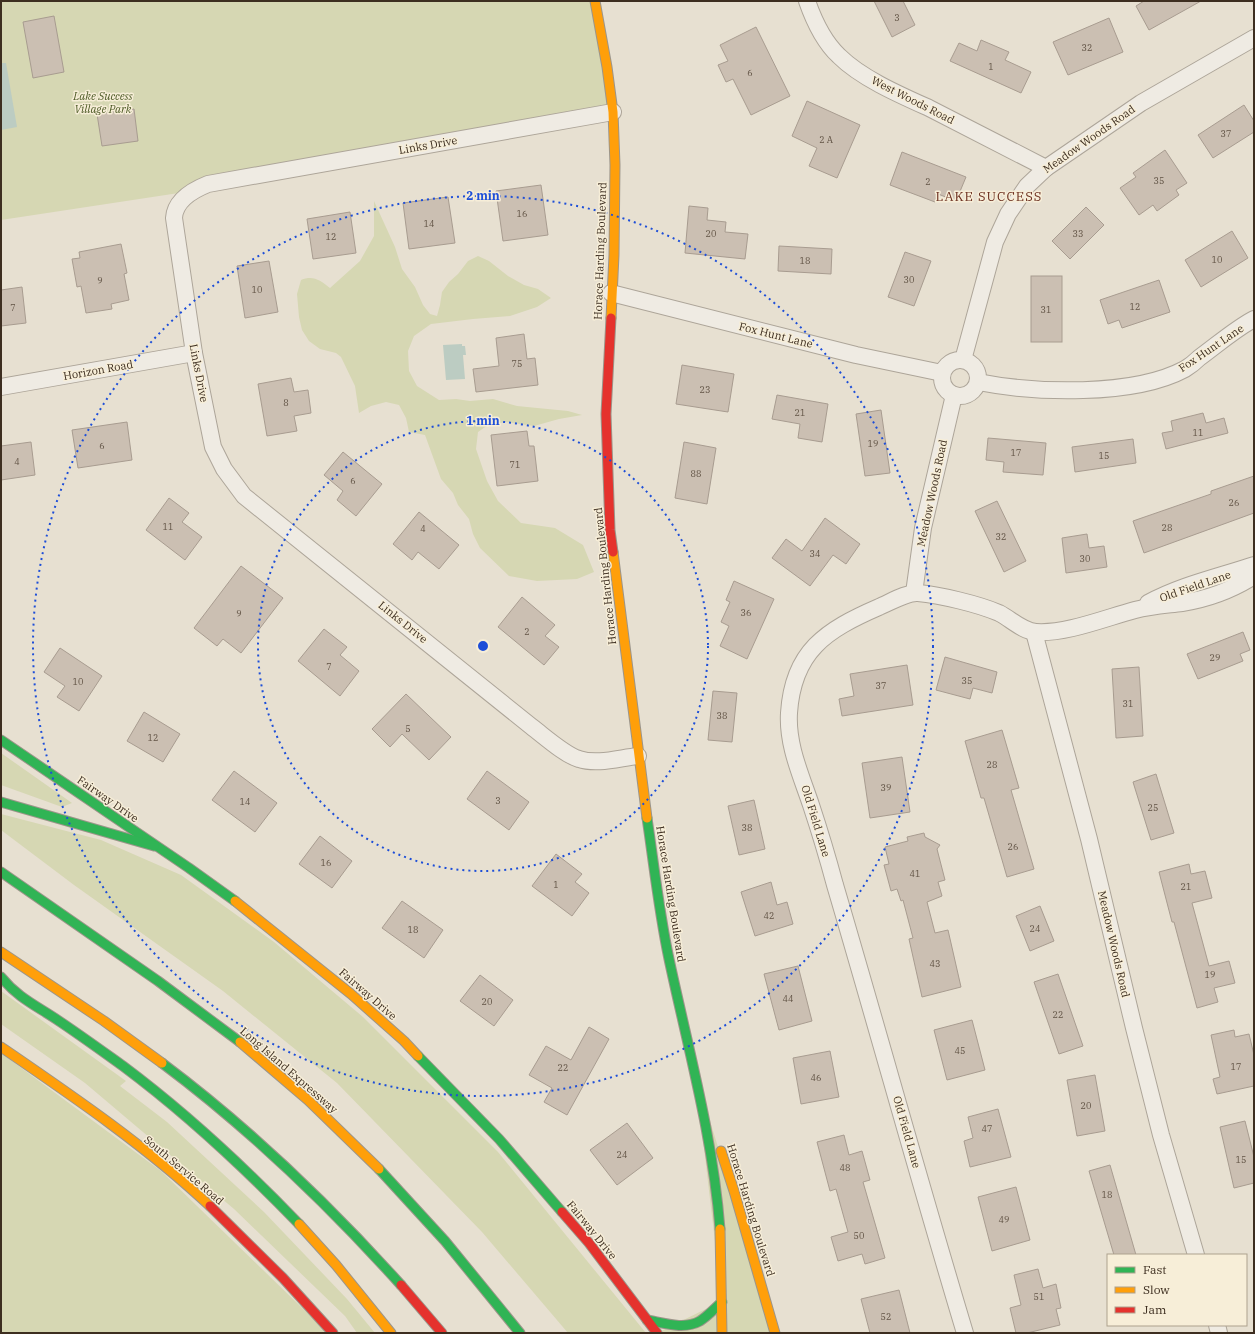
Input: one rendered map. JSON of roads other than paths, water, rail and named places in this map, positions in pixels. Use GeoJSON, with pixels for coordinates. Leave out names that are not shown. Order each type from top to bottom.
{"type":"FeatureCollection","features":[{"type":"Feature","properties":{"kind":"main road","name":"Horace Harding Boulevard"},"geometry":{"type":"LineString","coordinates":[[595,1],[607,67],[613,112],[615,165],[614,255],[606,414],[610,530],[638,756],[661,916],[695,1072],[717,1193],[722,1333]]}},
{"type":"Feature","properties":{"kind":"main road","name":"Fairway Drive"},"geometry":{"type":"LineString","coordinates":[[1,740],[201,877],[299,951],[404,1041],[494,1133],[530,1173],[589,1244],[657,1333]]}},
{"type":"Feature","properties":{"kind":"main road"},"geometry":{"type":"LineString","coordinates":[[1,802],[154,846]]}},
{"type":"Feature","properties":{"kind":"main road","name":"Long Island Expressway"},"geometry":{"type":"LineString","coordinates":[[1,872],[142,969],[200,1011],[307,1099],[357,1146],[405,1195],[451,1247],[520,1333]]}},
{"type":"Feature","properties":{"kind":"main road"},"geometry":{"type":"LineString","coordinates":[[1,952],[165,1065],[273,1154],[372,1253],[442,1333]]}},
{"type":"Feature","properties":{"kind":"main road"},"geometry":{"type":"LineString","coordinates":[[1,977],[14,991],[101,1050],[178,1109],[212,1138],[275,1199],[305,1231],[361,1294],[391,1333]]}},
{"type":"Feature","properties":{"kind":"main road","name":"South Service Road"},"geometry":{"type":"LineString","coordinates":[[1,1047],[61,1087],[116,1128],[167,1170],[219,1215],[269,1263],[333,1333]]}},
{"type":"Feature","properties":{"kind":"main road","name":"Horace Harding Boulevard"},"geometry":{"type":"LineString","coordinates":[[695,1072],[734,1191],[775,1333]]}},
{"type":"Feature","properties":{"kind":"main road"},"geometry":{"type":"LineString","coordinates":[[647,1320],[678,1325],[694,1323],[704,1318],[722,1302]]}},
{"type":"Feature","properties":{"kind":"street","name":"West Woods Road"},"geometry":{"type":"LineString","coordinates":[[808,1],[811,12],[829,44],[850,66],[888,88],[1046,168]]}},
{"type":"Feature","properties":{"kind":"street","name":"Meadow Woods Road"},"geometry":{"type":"LineString","coordinates":[[963,360],[995,242],[1008,214],[1027,186],[1046,168],[1141,103],[1254,38]]}},
{"type":"Feature","properties":{"kind":"street","name":"Links Drive"},"geometry":{"type":"LineString","coordinates":[[613,112],[212,183],[198,188],[185,196],[176,208],[174,218],[194,353],[213,447],[224,469],[244,496],[570,756],[578,759],[594,761],[638,756]]}},
{"type":"Feature","properties":{"kind":"street","name":"Fox Hunt Lane"},"geometry":{"type":"LineString","coordinates":[[611,293],[856,355],[942,373]]}},
{"type":"Feature","properties":{"kind":"street","name":"Fox Hunt Lane"},"geometry":{"type":"LineString","coordinates":[[978,382],[1001,386],[1071,390],[1113,388],[1157,380],[1185,369],[1254,319]]}},
{"type":"Feature","properties":{"kind":"street","name":"Horizon Road"},"geometry":{"type":"LineString","coordinates":[[1,386],[194,353]]}},
{"type":"Feature","properties":{"kind":"street"},"geometry":{"type":"LineString","coordinates":[[963,360],[973,365],[978,376],[978,382],[971,392],[966,395],[954,395],[949,393],[943,384],[942,373],[952,361],[963,360]]}},
{"type":"Feature","properties":{"kind":"street","name":"Meadow Woods Road"},"geometry":{"type":"LineString","coordinates":[[914,593],[923,528],[954,395]]}},
{"type":"Feature","properties":{"kind":"street","name":"Old Field Lane"},"geometry":{"type":"LineString","coordinates":[[1138,609],[1172,592],[1254,565]]}},
{"type":"Feature","properties":{"kind":"street","name":"Old Field Lane"},"geometry":{"type":"LineString","coordinates":[[1034,632],[1054,631],[1138,609],[1202,599],[1219,594],[1254,576]]}},
{"type":"Feature","properties":{"kind":"street"},"geometry":{"type":"LineString","coordinates":[[914,593],[951,599],[992,610],[1034,632]]}},
{"type":"Feature","properties":{"kind":"street","name":"Old Field Lane"},"geometry":{"type":"LineString","coordinates":[[914,593],[850,621],[828,634],[811,649],[799,667],[794,680],[788,726],[792,748],[830,865],[965,1333]]}},
{"type":"Feature","properties":{"kind":"street","name":"Meadow Woods Road"},"geometry":{"type":"LineString","coordinates":[[1034,632],[1089,838],[1161,1135],[1196,1254]]}},
{"type":"Feature","properties":{"kind":"district","name":"LAKE SUCCESS"},"geometry":{"type":"Point","coordinates":[989,196]}},
{"type":"Feature","properties":{"kind":"park label","name":"Lake Success Village Park"},"geometry":{"type":"Point","coordinates":[103,102]}}]}
